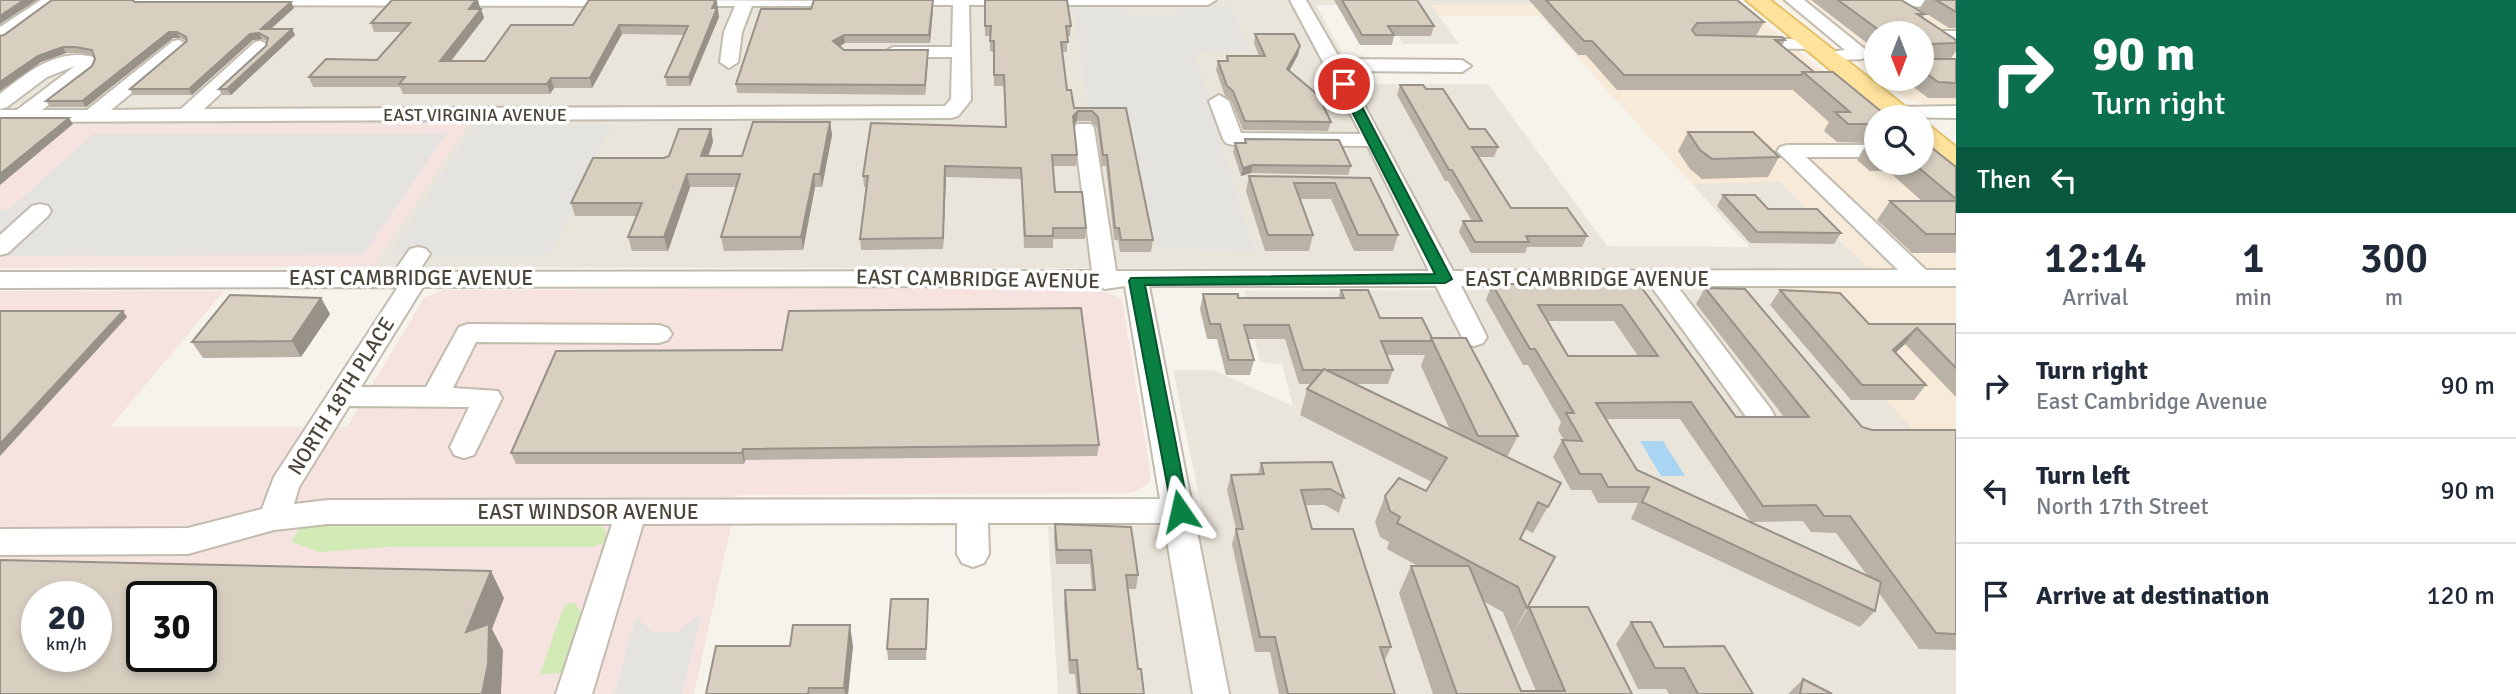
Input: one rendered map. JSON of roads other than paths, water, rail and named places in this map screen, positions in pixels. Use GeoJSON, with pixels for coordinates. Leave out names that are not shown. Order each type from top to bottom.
{"type":"FeatureCollection","features":[{"type":"Feature","properties":{"kind":"main road"},"geometry":{"type":"LineString","coordinates":[[1761,3],[1821,43],[1889,105]]}},
{"type":"Feature","properties":{"kind":"street"},"geometry":{"type":"LineString","coordinates":[[0,35],[52,0]]}},
{"type":"Feature","properties":{"kind":"street"},"geometry":{"type":"LineString","coordinates":[[138,0],[636,1]]}},
{"type":"Feature","properties":{"kind":"street"},"geometry":{"type":"LineString","coordinates":[[871,51],[961,52],[961,0]]}},
{"type":"Feature","properties":{"kind":"street"},"geometry":{"type":"LineString","coordinates":[[1152,0],[1157,15],[1155,20]]}},
{"type":"Feature","properties":{"kind":"street"},"geometry":{"type":"LineString","coordinates":[[880,1],[1208,0]]}},
{"type":"Feature","properties":{"kind":"street"},"geometry":{"type":"LineString","coordinates":[[1298,0],[1375,140],[1474,337]]}},
{"type":"Feature","properties":{"kind":"street"},"geometry":{"type":"LineString","coordinates":[[663,1],[867,1]]}},
{"type":"Feature","properties":{"kind":"street"},"geometry":{"type":"LineString","coordinates":[[1797,3],[1821,43]]}},
{"type":"Feature","properties":{"kind":"street"},"geometry":{"type":"LineString","coordinates":[[1723,44],[1821,43],[1864,62]]}},
{"type":"Feature","properties":{"kind":"street"},"geometry":{"type":"LineString","coordinates":[[92,116],[179,45]]}},
{"type":"Feature","properties":{"kind":"street"},"geometry":{"type":"LineString","coordinates":[[186,116],[261,46]]}},
{"type":"Feature","properties":{"kind":"street","name":"EAST VIRGINIA AVENUE"},"geometry":{"type":"LineString","coordinates":[[0,116],[951,112],[961,100],[961,52]]}},
{"type":"Feature","properties":{"kind":"street"},"geometry":{"type":"LineString","coordinates":[[1334,65],[1462,66]]}},
{"type":"Feature","properties":{"kind":"street"},"geometry":{"type":"LineString","coordinates":[[1219,101],[1233,139],[1375,140]]}},
{"type":"Feature","properties":{"kind":"street"},"geometry":{"type":"LineString","coordinates":[[1934,114],[1956,113]]}},
{"type":"Feature","properties":{"kind":"street"},"geometry":{"type":"LineString","coordinates":[[1084,128],[1105,281]]}},
{"type":"Feature","properties":{"kind":"street"},"geometry":{"type":"LineString","coordinates":[[1864,151],[1787,151],[1920,278]]}},
{"type":"Feature","properties":{"kind":"street"},"geometry":{"type":"LineString","coordinates":[[1368,184],[1397,185]]}},
{"type":"Feature","properties":{"kind":"street"},"geometry":{"type":"LineString","coordinates":[[0,248],[40,211]]}},
{"type":"Feature","properties":{"kind":"street","name":"EAST CAMBRIDGE AVENUE"},"geometry":{"type":"LineString","coordinates":[[0,280],[412,270],[1105,281],[1956,278]]}},
{"type":"Feature","properties":{"kind":"street","name":"NORTH 18TH PLACE"},"geometry":{"type":"LineString","coordinates":[[274,517],[285,485],[341,396],[412,270]]}},
{"type":"Feature","properties":{"kind":"street"},"geometry":{"type":"LineString","coordinates":[[1730,278],[1748,300]]}},
{"type":"Feature","properties":{"kind":"street"},"geometry":{"type":"LineString","coordinates":[[1659,279],[1760,415]]}},
{"type":"Feature","properties":{"kind":"street"},"geometry":{"type":"LineString","coordinates":[[1136,281],[1180,511],[1211,694]]}},
{"type":"Feature","properties":{"kind":"street"},"geometry":{"type":"LineString","coordinates":[[434,397],[468,333],[659,334]]}},
{"type":"Feature","properties":{"kind":"street"},"geometry":{"type":"LineString","coordinates":[[341,396],[488,398],[464,447]]}},
{"type":"Feature","properties":{"kind":"street"},"geometry":{"type":"LineString","coordinates":[[574,694],[632,510]]}},
{"type":"Feature","properties":{"kind":"street"},"geometry":{"type":"LineString","coordinates":[[972,511],[973,554]]}},
{"type":"Feature","properties":{"kind":"street","name":"EAST WINDSOR AVENUE"},"geometry":{"type":"LineString","coordinates":[[0,542],[188,541],[274,517],[328,512],[1180,511]]}},
{"type":"Feature","properties":{"kind":"lane"},"geometry":{"type":"LineString","coordinates":[[729,62],[733,32],[746,1]]}},
{"type":"Feature","properties":{"kind":"lane"},"geometry":{"type":"LineString","coordinates":[[1884,1],[1956,1]]}},
{"type":"Feature","properties":{"kind":"lane"},"geometry":{"type":"LineString","coordinates":[[1884,1],[1940,33]]}},
{"type":"Feature","properties":{"kind":"lane"},"geometry":{"type":"LineString","coordinates":[[1761,3],[1797,3]]}},
{"type":"Feature","properties":{"kind":"lane"},"geometry":{"type":"LineString","coordinates":[[0,103],[51,66],[68,60],[86,61],[87,66],[22,116]]}},
{"type":"Feature","properties":{"kind":"water"},"geometry":{"type":"Polygon","coordinates":[[[1640,441],[1663,441],[1685,476],[1661,476],[1640,441]]]}}]}
